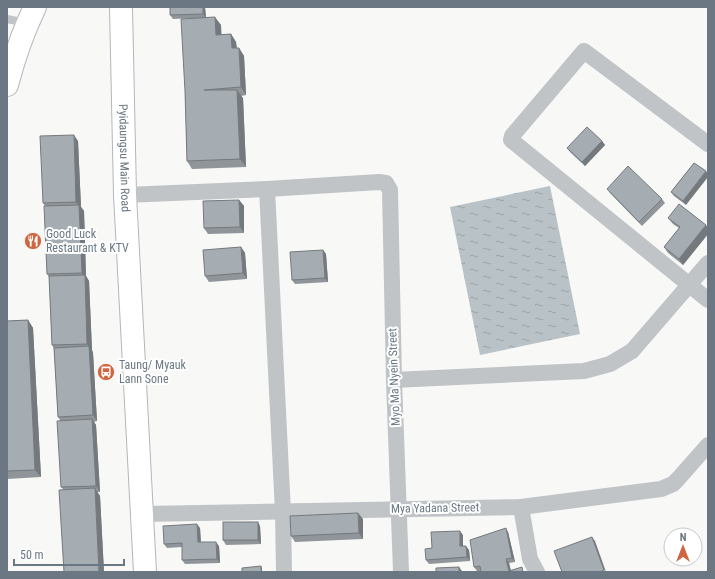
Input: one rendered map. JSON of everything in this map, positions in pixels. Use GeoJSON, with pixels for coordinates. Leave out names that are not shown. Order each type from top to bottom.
{"type":"FeatureCollection","features":[{"type":"Feature","properties":{"kind":"main road","name":"Pyidaungsu Main Road"},"geometry":{"type":"LineString","coordinates":[[121,7],[125,195],[146,572]]}},
{"type":"Feature","properties":{"kind":"main road"},"geometry":{"type":"LineString","coordinates":[[7,85],[23,16]]}},
{"type":"Feature","properties":{"kind":"street"},"geometry":{"type":"LineString","coordinates":[[708,144],[584,51],[512,136],[511,140],[708,300]]}},
{"type":"Feature","properties":{"kind":"street","name":"Myo Ma Nyein Street"},"geometry":{"type":"LineString","coordinates":[[267,189],[378,182],[386,183],[390,190],[394,380],[401,572]]}},
{"type":"Feature","properties":{"kind":"street"},"geometry":{"type":"LineString","coordinates":[[125,195],[267,189],[284,512],[284,572]]}},
{"type":"Feature","properties":{"kind":"street"},"geometry":{"type":"LineString","coordinates":[[394,380],[584,371],[610,364],[632,351],[708,263]]}},
{"type":"Feature","properties":{"kind":"street","name":"Mya Yadana Street"},"geometry":{"type":"LineString","coordinates":[[142,514],[521,507],[661,489],[673,484],[708,445]]}},
{"type":"Feature","properties":{"kind":"street"},"geometry":{"type":"LineString","coordinates":[[521,507],[530,560],[537,572]]}},
{"type":"Feature","properties":{"kind":"water"},"geometry":{"type":"Polygon","coordinates":[[[550,186],[580,334],[480,355],[450,207],[550,186]]]}},
{"type":"Feature","properties":{"kind":"building"},"geometry":{"type":"Polygon","coordinates":[[[170,7],[203,7],[203,14],[170,15],[170,7]]]}},
{"type":"Feature","properties":{"kind":"building"},"geometry":{"type":"Polygon","coordinates":[[[215,17],[216,35],[231,34],[232,48],[239,48],[241,87],[204,90],[237,90],[240,159],[187,161],[181,19],[215,17]]]}},
{"type":"Feature","properties":{"kind":"building"},"geometry":{"type":"Polygon","coordinates":[[[587,127],[602,141],[582,162],[567,148],[587,127]]]}},
{"type":"Feature","properties":{"kind":"building"},"geometry":{"type":"Polygon","coordinates":[[[74,135],[76,202],[43,203],[40,136],[74,135]]]}},
{"type":"Feature","properties":{"kind":"building"},"geometry":{"type":"Polygon","coordinates":[[[694,163],[706,171],[683,201],[671,192],[694,163]]]}},
{"type":"Feature","properties":{"kind":"building"},"geometry":{"type":"Polygon","coordinates":[[[628,166],[662,199],[639,222],[607,189],[628,166]]]}},
{"type":"Feature","properties":{"kind":"building"},"geometry":{"type":"Polygon","coordinates":[[[239,200],[240,227],[204,228],[203,201],[239,200]]]}},
{"type":"Feature","properties":{"kind":"building"},"geometry":{"type":"Polygon","coordinates":[[[679,204],[706,225],[679,259],[664,247],[680,227],[668,218],[679,204]]]}},
{"type":"Feature","properties":{"kind":"building"},"geometry":{"type":"Polygon","coordinates":[[[79,205],[82,273],[47,274],[44,206],[79,205]]]}},
{"type":"Feature","properties":{"kind":"building"},"geometry":{"type":"Polygon","coordinates":[[[241,247],[243,273],[205,276],[203,250],[241,247]]]}},
{"type":"Feature","properties":{"kind":"building"},"geometry":{"type":"Polygon","coordinates":[[[323,250],[325,278],[292,280],[290,252],[323,250]]]}},
{"type":"Feature","properties":{"kind":"building"},"geometry":{"type":"Polygon","coordinates":[[[85,275],[87,344],[52,345],[49,276],[85,275]]]}},
{"type":"Feature","properties":{"kind":"building"},"geometry":{"type":"Polygon","coordinates":[[[28,320],[35,470],[7,471],[7,321],[28,320]]]}},
{"type":"Feature","properties":{"kind":"building"},"geometry":{"type":"Polygon","coordinates":[[[89,346],[93,415],[58,417],[54,348],[89,346]]]}},
{"type":"Feature","properties":{"kind":"building"},"geometry":{"type":"Polygon","coordinates":[[[92,419],[96,486],[61,487],[57,421],[92,419]]]}},
{"type":"Feature","properties":{"kind":"building"},"geometry":{"type":"Polygon","coordinates":[[[95,488],[99,572],[64,572],[59,490],[95,488]]]}},
{"type":"Feature","properties":{"kind":"building"},"geometry":{"type":"Polygon","coordinates":[[[358,513],[359,533],[291,536],[290,516],[358,513]]]}},
{"type":"Feature","properties":{"kind":"building"},"geometry":{"type":"Polygon","coordinates":[[[223,522],[258,522],[258,540],[223,540],[223,522]]]}},
{"type":"Feature","properties":{"kind":"building"},"geometry":{"type":"Polygon","coordinates":[[[197,524],[198,542],[216,542],[217,559],[182,560],[182,543],[164,544],[163,526],[197,524]]]}},
{"type":"Feature","properties":{"kind":"building"},"geometry":{"type":"Polygon","coordinates":[[[506,528],[512,558],[506,559],[509,571],[522,567],[523,572],[481,572],[480,566],[474,567],[470,540],[506,528]]]}},
{"type":"Feature","properties":{"kind":"building"},"geometry":{"type":"Polygon","coordinates":[[[460,531],[460,546],[466,546],[467,557],[426,560],[425,549],[432,548],[431,532],[460,531]]]}},
{"type":"Feature","properties":{"kind":"building"},"geometry":{"type":"Polygon","coordinates":[[[592,537],[604,570],[600,572],[562,572],[554,551],[592,537]]]}},
{"type":"Feature","properties":{"kind":"building"},"geometry":{"type":"Polygon","coordinates":[[[261,566],[261,572],[242,572],[242,568],[261,566]]]}},
{"type":"Feature","properties":{"kind":"building"},"geometry":{"type":"Polygon","coordinates":[[[459,567],[459,572],[436,572],[436,568],[459,567]]]}},
{"type":"Feature","properties":{"kind":"place","name":"Good Luck Restaurant & KTV"},"geometry":{"type":"Point","coordinates":[33,241]}},
{"type":"Feature","properties":{"kind":"place","name":"Taung/ Myauk Lann Sone"},"geometry":{"type":"Point","coordinates":[106,372]}}]}
